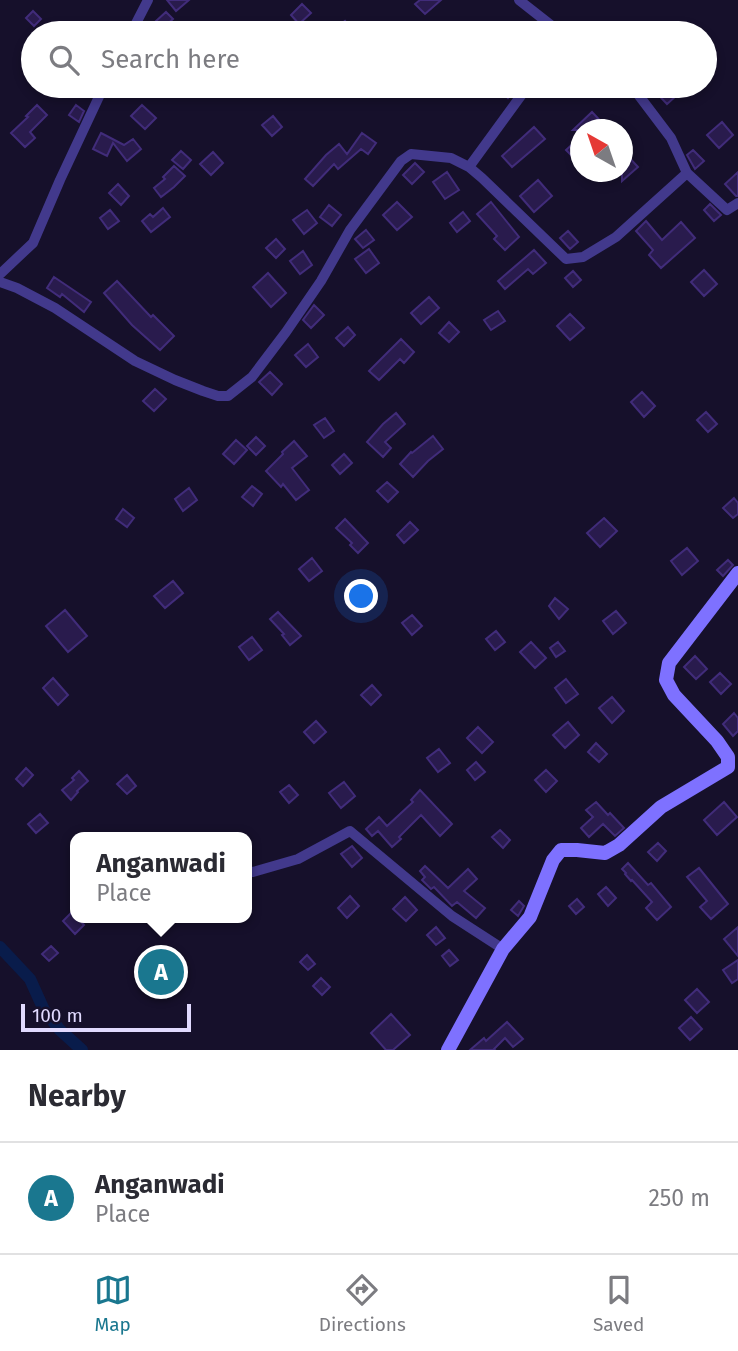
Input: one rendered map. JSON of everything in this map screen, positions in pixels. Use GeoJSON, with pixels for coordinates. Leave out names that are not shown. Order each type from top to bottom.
{"type":"FeatureCollection","features":[{"type":"Feature","properties":{"kind":"street"},"geometry":{"type":"LineString","coordinates":[[137,21],[148,0]]}},
{"type":"Feature","properties":{"kind":"street"},"geometry":{"type":"LineString","coordinates":[[519,0],[546,21]]}},
{"type":"Feature","properties":{"kind":"street"},"geometry":{"type":"LineString","coordinates":[[0,274],[33,243],[98,98]]}},
{"type":"Feature","properties":{"kind":"street"},"geometry":{"type":"LineString","coordinates":[[469,167],[519,98]]}},
{"type":"Feature","properties":{"kind":"street"},"geometry":{"type":"LineString","coordinates":[[641,98],[671,138],[687,173],[727,210],[738,203]]}},
{"type":"Feature","properties":{"kind":"street"},"geometry":{"type":"LineString","coordinates":[[0,282],[55,307],[135,360],[175,380],[218,396],[228,396],[252,377],[321,281],[350,230],[401,161],[411,154],[450,158],[469,167],[566,259],[583,257],[616,237],[687,173]]}},
{"type":"Feature","properties":{"kind":"street"},"geometry":{"type":"LineString","coordinates":[[448,1050],[503,949],[530,917],[553,860],[561,850],[605,853],[619,845],[661,807],[733,763],[717,741],[674,695],[666,680],[669,663],[738,573]]}},
{"type":"Feature","properties":{"kind":"street"},"geometry":{"type":"LineString","coordinates":[[252,872],[298,859],[350,831],[452,916],[503,949]]}},
{"type":"Feature","properties":{"kind":"building"},"geometry":{"type":"Polygon","coordinates":[[[167,0],[189,0],[176,11],[167,0]]]}},
{"type":"Feature","properties":{"kind":"building"},"geometry":{"type":"Polygon","coordinates":[[[420,0],[441,0],[425,14],[415,4],[420,0]]]}},
{"type":"Feature","properties":{"kind":"building"},"geometry":{"type":"Polygon","coordinates":[[[302,4],[311,13],[302,21],[296,21],[291,15],[302,4]]]}},
{"type":"Feature","properties":{"kind":"building"},"geometry":{"type":"Polygon","coordinates":[[[33,11],[41,19],[29,21],[26,18],[33,11]]]}},
{"type":"Feature","properties":{"kind":"building"},"geometry":{"type":"Polygon","coordinates":[[[166,12],[173,19],[171,21],[156,21],[166,12]]]}},
{"type":"Feature","properties":{"kind":"building"},"geometry":{"type":"Polygon","coordinates":[[[661,98],[674,98],[667,104],[661,98]]]}},
{"type":"Feature","properties":{"kind":"building"},"geometry":{"type":"Polygon","coordinates":[[[37,105],[47,115],[30,132],[35,138],[25,147],[11,133],[37,105]]]}},
{"type":"Feature","properties":{"kind":"building"},"geometry":{"type":"Polygon","coordinates":[[[76,105],[84,111],[79,122],[69,115],[76,105]]]}},
{"type":"Feature","properties":{"kind":"building"},"geometry":{"type":"Polygon","coordinates":[[[142,105],[156,118],[145,129],[131,116],[142,105]]]}},
{"type":"Feature","properties":{"kind":"building"},"geometry":{"type":"Polygon","coordinates":[[[592,112],[599,119],[585,119],[592,112]]]}},
{"type":"Feature","properties":{"kind":"building"},"geometry":{"type":"Polygon","coordinates":[[[273,116],[282,127],[272,136],[262,125],[273,116]]]}},
{"type":"Feature","properties":{"kind":"building"},"geometry":{"type":"Polygon","coordinates":[[[722,122],[733,135],[719,148],[707,135],[722,122]]]}},
{"type":"Feature","properties":{"kind":"building"},"geometry":{"type":"Polygon","coordinates":[[[534,127],[545,139],[512,167],[502,156],[534,127]]]}},
{"type":"Feature","properties":{"kind":"building"},"geometry":{"type":"Polygon","coordinates":[[[101,133],[124,145],[133,139],[141,149],[127,161],[113,143],[107,156],[93,149],[101,133]]]}},
{"type":"Feature","properties":{"kind":"building"},"geometry":{"type":"Polygon","coordinates":[[[362,133],[376,143],[368,154],[361,149],[338,169],[334,164],[313,186],[305,179],[339,144],[347,154],[362,133]]]}},
{"type":"Feature","properties":{"kind":"building"},"geometry":{"type":"Polygon","coordinates":[[[693,150],[704,161],[695,169],[687,155],[693,150]]]}},
{"type":"Feature","properties":{"kind":"building"},"geometry":{"type":"Polygon","coordinates":[[[181,151],[191,160],[183,169],[172,160],[181,151]]]}},
{"type":"Feature","properties":{"kind":"building"},"geometry":{"type":"Polygon","coordinates":[[[213,152],[223,163],[211,175],[200,164],[213,152]]]}},
{"type":"Feature","properties":{"kind":"building"},"geometry":{"type":"Polygon","coordinates":[[[415,163],[424,172],[412,184],[403,175],[415,163]]]}},
{"type":"Feature","properties":{"kind":"building"},"geometry":{"type":"Polygon","coordinates":[[[174,166],[185,176],[161,197],[154,188],[174,166]]]}},
{"type":"Feature","properties":{"kind":"building"},"geometry":{"type":"Polygon","coordinates":[[[447,172],[459,190],[445,199],[433,182],[447,172]]]}},
{"type":"Feature","properties":{"kind":"building"},"geometry":{"type":"Polygon","coordinates":[[[738,172],[738,196],[736,196],[725,184],[738,172]]]}},
{"type":"Feature","properties":{"kind":"building"},"geometry":{"type":"Polygon","coordinates":[[[538,180],[552,196],[534,212],[520,196],[538,180]]]}},
{"type":"Feature","properties":{"kind":"building"},"geometry":{"type":"Polygon","coordinates":[[[118,184],[129,196],[121,205],[109,193],[118,184]]]}},
{"type":"Feature","properties":{"kind":"building"},"geometry":{"type":"Polygon","coordinates":[[[397,202],[412,217],[397,230],[383,215],[397,202]]]}},
{"type":"Feature","properties":{"kind":"building"},"geometry":{"type":"Polygon","coordinates":[[[491,202],[519,237],[505,250],[494,239],[497,236],[477,214],[491,202]]]}},
{"type":"Feature","properties":{"kind":"building"},"geometry":{"type":"Polygon","coordinates":[[[710,204],[721,215],[714,221],[704,210],[710,204]]]}},
{"type":"Feature","properties":{"kind":"building"},"geometry":{"type":"Polygon","coordinates":[[[329,205],[341,215],[332,226],[320,217],[329,205]]]}},
{"type":"Feature","properties":{"kind":"building"},"geometry":{"type":"Polygon","coordinates":[[[163,208],[170,217],[151,232],[142,221],[150,214],[153,217],[163,208]]]}},
{"type":"Feature","properties":{"kind":"building"},"geometry":{"type":"Polygon","coordinates":[[[110,210],[119,221],[108,229],[100,218],[110,210]]]}},
{"type":"Feature","properties":{"kind":"building"},"geometry":{"type":"Polygon","coordinates":[[[307,210],[317,223],[304,234],[293,220],[307,210]]]}},
{"type":"Feature","properties":{"kind":"building"},"geometry":{"type":"Polygon","coordinates":[[[463,212],[470,221],[457,232],[450,223],[463,212]]]}},
{"type":"Feature","properties":{"kind":"building"},"geometry":{"type":"Polygon","coordinates":[[[646,221],[662,240],[681,222],[695,238],[661,268],[649,255],[653,250],[636,231],[646,221]]]}},
{"type":"Feature","properties":{"kind":"building"},"geometry":{"type":"Polygon","coordinates":[[[366,230],[374,240],[363,248],[355,239],[366,230]]]}},
{"type":"Feature","properties":{"kind":"building"},"geometry":{"type":"Polygon","coordinates":[[[568,231],[578,242],[570,249],[560,238],[568,231]]]}},
{"type":"Feature","properties":{"kind":"building"},"geometry":{"type":"Polygon","coordinates":[[[276,239],[285,249],[276,258],[266,248],[276,239]]]}},
{"type":"Feature","properties":{"kind":"building"},"geometry":{"type":"Polygon","coordinates":[[[369,249],[379,263],[366,273],[355,259],[369,249]]]}},
{"type":"Feature","properties":{"kind":"building"},"geometry":{"type":"Polygon","coordinates":[[[534,250],[546,263],[533,274],[528,269],[505,289],[498,281],[534,250]]]}},
{"type":"Feature","properties":{"kind":"building"},"geometry":{"type":"Polygon","coordinates":[[[303,251],[312,265],[300,274],[290,261],[303,251]]]}},
{"type":"Feature","properties":{"kind":"building"},"geometry":{"type":"Polygon","coordinates":[[[704,270],[717,284],[704,296],[691,282],[704,270]]]}},
{"type":"Feature","properties":{"kind":"building"},"geometry":{"type":"Polygon","coordinates":[[[573,271],[581,280],[573,287],[565,278],[573,271]]]}},
{"type":"Feature","properties":{"kind":"building"},"geometry":{"type":"Polygon","coordinates":[[[268,273],[286,293],[271,307],[253,287],[268,273]]]}},
{"type":"Feature","properties":{"kind":"building"},"geometry":{"type":"Polygon","coordinates":[[[54,277],[91,302],[84,312],[62,294],[60,297],[47,288],[54,277]]]}},
{"type":"Feature","properties":{"kind":"building"},"geometry":{"type":"Polygon","coordinates":[[[117,281],[151,317],[153,315],[174,336],[160,350],[132,325],[104,293],[117,281]]]}},
{"type":"Feature","properties":{"kind":"building"},"geometry":{"type":"Polygon","coordinates":[[[429,297],[439,308],[421,324],[411,313],[429,297]]]}},
{"type":"Feature","properties":{"kind":"building"},"geometry":{"type":"Polygon","coordinates":[[[314,305],[324,315],[311,328],[303,320],[314,305]]]}},
{"type":"Feature","properties":{"kind":"building"},"geometry":{"type":"Polygon","coordinates":[[[498,311],[505,321],[491,330],[484,320],[498,311]]]}},
{"type":"Feature","properties":{"kind":"building"},"geometry":{"type":"Polygon","coordinates":[[[570,314],[584,328],[570,340],[557,326],[570,314]]]}},
{"type":"Feature","properties":{"kind":"building"},"geometry":{"type":"Polygon","coordinates":[[[449,322],[459,332],[449,342],[439,333],[449,322]]]}},
{"type":"Feature","properties":{"kind":"building"},"geometry":{"type":"Polygon","coordinates":[[[348,327],[355,335],[344,346],[336,338],[348,327]]]}},
{"type":"Feature","properties":{"kind":"building"},"geometry":{"type":"Polygon","coordinates":[[[401,339],[414,352],[404,363],[400,359],[379,380],[369,371],[401,339]]]}},
{"type":"Feature","properties":{"kind":"building"},"geometry":{"type":"Polygon","coordinates":[[[308,344],[318,357],[306,367],[295,355],[308,344]]]}},
{"type":"Feature","properties":{"kind":"building"},"geometry":{"type":"Polygon","coordinates":[[[270,372],[282,384],[272,395],[259,382],[270,372]]]}},
{"type":"Feature","properties":{"kind":"building"},"geometry":{"type":"Polygon","coordinates":[[[155,389],[166,399],[154,411],[143,401],[155,389]]]}},
{"type":"Feature","properties":{"kind":"building"},"geometry":{"type":"Polygon","coordinates":[[[642,392],[655,406],[644,417],[631,402],[642,392]]]}},
{"type":"Feature","properties":{"kind":"building"},"geometry":{"type":"Polygon","coordinates":[[[706,412],[717,424],[708,432],[697,420],[706,412]]]}},
{"type":"Feature","properties":{"kind":"building"},"geometry":{"type":"Polygon","coordinates":[[[396,413],[405,424],[385,442],[391,448],[383,457],[367,442],[396,413]]]}},
{"type":"Feature","properties":{"kind":"building"},"geometry":{"type":"Polygon","coordinates":[[[325,418],[334,431],[324,438],[314,425],[325,418]]]}},
{"type":"Feature","properties":{"kind":"building"},"geometry":{"type":"Polygon","coordinates":[[[433,436],[443,449],[413,477],[400,464],[433,436]]]}},
{"type":"Feature","properties":{"kind":"building"},"geometry":{"type":"Polygon","coordinates":[[[256,437],[265,446],[256,455],[247,446],[256,437]]]}},
{"type":"Feature","properties":{"kind":"building"},"geometry":{"type":"Polygon","coordinates":[[[236,440],[247,450],[234,464],[223,454],[236,440]]]}},
{"type":"Feature","properties":{"kind":"building"},"geometry":{"type":"Polygon","coordinates":[[[294,441],[307,456],[292,468],[309,490],[296,500],[283,484],[281,487],[266,471],[294,441]]]}},
{"type":"Feature","properties":{"kind":"building"},"geometry":{"type":"Polygon","coordinates":[[[344,454],[352,463],[340,474],[332,465],[344,454]]]}},
{"type":"Feature","properties":{"kind":"building"},"geometry":{"type":"Polygon","coordinates":[[[387,482],[398,492],[388,502],[377,491],[387,482]]]}},
{"type":"Feature","properties":{"kind":"building"},"geometry":{"type":"Polygon","coordinates":[[[252,486],[262,494],[253,506],[242,497],[252,486]]]}},
{"type":"Feature","properties":{"kind":"building"},"geometry":{"type":"Polygon","coordinates":[[[189,488],[197,500],[183,511],[175,499],[189,488]]]}},
{"type":"Feature","properties":{"kind":"building"},"geometry":{"type":"Polygon","coordinates":[[[734,498],[738,503],[738,514],[733,518],[723,508],[734,498]]]}},
{"type":"Feature","properties":{"kind":"building"},"geometry":{"type":"Polygon","coordinates":[[[123,509],[134,518],[127,527],[116,519],[123,509]]]}},
{"type":"Feature","properties":{"kind":"building"},"geometry":{"type":"Polygon","coordinates":[[[604,518],[617,531],[600,547],[587,533],[604,518]]]}},
{"type":"Feature","properties":{"kind":"building"},"geometry":{"type":"Polygon","coordinates":[[[345,519],[368,543],[358,553],[350,545],[352,543],[336,528],[345,519]]]}},
{"type":"Feature","properties":{"kind":"building"},"geometry":{"type":"Polygon","coordinates":[[[410,522],[418,530],[404,543],[397,535],[410,522]]]}},
{"type":"Feature","properties":{"kind":"building"},"geometry":{"type":"Polygon","coordinates":[[[687,548],[698,561],[682,575],[671,561],[687,548]]]}},
{"type":"Feature","properties":{"kind":"building"},"geometry":{"type":"Polygon","coordinates":[[[312,558],[322,571],[309,581],[299,569],[312,558]]]}},
{"type":"Feature","properties":{"kind":"building"},"geometry":{"type":"Polygon","coordinates":[[[728,560],[733,565],[723,576],[717,570],[728,560]]]}},
{"type":"Feature","properties":{"kind":"building"},"geometry":{"type":"Polygon","coordinates":[[[173,581],[183,593],[165,608],[154,596],[173,581]]]}},
{"type":"Feature","properties":{"kind":"building"},"geometry":{"type":"Polygon","coordinates":[[[555,598],[568,609],[559,619],[549,606],[555,598]]]}},
{"type":"Feature","properties":{"kind":"building"},"geometry":{"type":"Polygon","coordinates":[[[65,610],[87,636],[68,652],[46,626],[65,610]]]}},
{"type":"Feature","properties":{"kind":"building"},"geometry":{"type":"Polygon","coordinates":[[[616,611],[626,623],[613,634],[603,621],[616,611]]]}},
{"type":"Feature","properties":{"kind":"building"},"geometry":{"type":"Polygon","coordinates":[[[278,612],[301,636],[290,645],[270,619],[278,612]]]}},
{"type":"Feature","properties":{"kind":"building"},"geometry":{"type":"Polygon","coordinates":[[[412,615],[422,626],[412,635],[402,623],[412,615]]]}},
{"type":"Feature","properties":{"kind":"building"},"geometry":{"type":"Polygon","coordinates":[[[496,631],[505,642],[495,650],[486,639],[496,631]]]}},
{"type":"Feature","properties":{"kind":"building"},"geometry":{"type":"Polygon","coordinates":[[[252,637],[262,650],[249,660],[239,647],[252,637]]]}},
{"type":"Feature","properties":{"kind":"building"},"geometry":{"type":"Polygon","coordinates":[[[531,642],[546,658],[535,668],[520,652],[531,642]]]}},
{"type":"Feature","properties":{"kind":"building"},"geometry":{"type":"Polygon","coordinates":[[[558,642],[565,651],[556,657],[550,648],[558,642]]]}},
{"type":"Feature","properties":{"kind":"building"},"geometry":{"type":"Polygon","coordinates":[[[695,656],[707,669],[696,679],[684,667],[695,656]]]}},
{"type":"Feature","properties":{"kind":"building"},"geometry":{"type":"Polygon","coordinates":[[[720,673],[731,684],[721,694],[710,682],[720,673]]]}},
{"type":"Feature","properties":{"kind":"building"},"geometry":{"type":"Polygon","coordinates":[[[53,678],[68,695],[58,705],[43,688],[53,678]]]}},
{"type":"Feature","properties":{"kind":"building"},"geometry":{"type":"Polygon","coordinates":[[[566,679],[578,694],[566,703],[555,688],[566,679]]]}},
{"type":"Feature","properties":{"kind":"building"},"geometry":{"type":"Polygon","coordinates":[[[372,685],[381,695],[371,705],[361,695],[372,685]]]}},
{"type":"Feature","properties":{"kind":"building"},"geometry":{"type":"Polygon","coordinates":[[[612,697],[624,711],[612,723],[599,708],[612,697]]]}},
{"type":"Feature","properties":{"kind":"building"},"geometry":{"type":"Polygon","coordinates":[[[734,713],[738,718],[738,731],[733,736],[723,724],[734,713]]]}},
{"type":"Feature","properties":{"kind":"building"},"geometry":{"type":"Polygon","coordinates":[[[316,721],[326,732],[314,743],[304,732],[316,721]]]}},
{"type":"Feature","properties":{"kind":"building"},"geometry":{"type":"Polygon","coordinates":[[[568,722],[579,735],[565,748],[553,735],[568,722]]]}},
{"type":"Feature","properties":{"kind":"building"},"geometry":{"type":"Polygon","coordinates":[[[478,727],[493,742],[482,753],[467,738],[478,727]]]}},
{"type":"Feature","properties":{"kind":"building"},"geometry":{"type":"Polygon","coordinates":[[[596,743],[607,754],[599,762],[588,752],[596,743]]]}},
{"type":"Feature","properties":{"kind":"building"},"geometry":{"type":"Polygon","coordinates":[[[439,749],[450,763],[438,772],[427,758],[439,749]]]}},
{"type":"Feature","properties":{"kind":"building"},"geometry":{"type":"Polygon","coordinates":[[[476,762],[485,772],[475,780],[467,770],[476,762]]]}},
{"type":"Feature","properties":{"kind":"building"},"geometry":{"type":"Polygon","coordinates":[[[26,768],[33,775],[23,786],[16,779],[26,768]]]}},
{"type":"Feature","properties":{"kind":"building"},"geometry":{"type":"Polygon","coordinates":[[[546,770],[557,781],[546,792],[535,780],[546,770]]]}},
{"type":"Feature","properties":{"kind":"building"},"geometry":{"type":"Polygon","coordinates":[[[79,771],[88,781],[71,800],[62,790],[74,780],[72,778],[79,771]]]}},
{"type":"Feature","properties":{"kind":"building"},"geometry":{"type":"Polygon","coordinates":[[[127,775],[136,786],[127,794],[117,784],[127,775]]]}},
{"type":"Feature","properties":{"kind":"building"},"geometry":{"type":"Polygon","coordinates":[[[344,782],[355,796],[341,808],[329,793],[344,782]]]}},
{"type":"Feature","properties":{"kind":"building"},"geometry":{"type":"Polygon","coordinates":[[[289,785],[298,795],[289,803],[280,792],[289,785]]]}},
{"type":"Feature","properties":{"kind":"building"},"geometry":{"type":"Polygon","coordinates":[[[420,790],[452,824],[440,836],[421,815],[392,847],[378,831],[372,836],[366,829],[379,817],[387,826],[413,802],[411,800],[420,790]]]}},
{"type":"Feature","properties":{"kind":"building"},"geometry":{"type":"Polygon","coordinates":[[[596,802],[624,828],[615,836],[603,824],[589,837],[581,828],[593,817],[586,810],[596,802]]]}},
{"type":"Feature","properties":{"kind":"building"},"geometry":{"type":"Polygon","coordinates":[[[724,802],[737,817],[717,835],[704,820],[724,802]]]}},
{"type":"Feature","properties":{"kind":"building"},"geometry":{"type":"Polygon","coordinates":[[[40,814],[48,823],[36,833],[28,824],[40,814]]]}},
{"type":"Feature","properties":{"kind":"building"},"geometry":{"type":"Polygon","coordinates":[[[500,830],[510,840],[503,848],[492,837],[500,830]]]}},
{"type":"Feature","properties":{"kind":"building"},"geometry":{"type":"Polygon","coordinates":[[[658,843],[666,851],[657,861],[648,852],[658,843]]]}},
{"type":"Feature","properties":{"kind":"building"},"geometry":{"type":"Polygon","coordinates":[[[352,846],[362,858],[352,867],[341,854],[352,846]]]}},
{"type":"Feature","properties":{"kind":"building"},"geometry":{"type":"Polygon","coordinates":[[[628,863],[648,885],[651,883],[671,907],[657,920],[646,908],[652,902],[622,869],[628,863]]]}},
{"type":"Feature","properties":{"kind":"building"},"geometry":{"type":"Polygon","coordinates":[[[425,866],[448,888],[468,869],[477,879],[464,891],[485,908],[476,918],[457,902],[452,906],[434,887],[431,889],[422,880],[425,877],[420,871],[425,866]]]}},
{"type":"Feature","properties":{"kind":"building"},"geometry":{"type":"Polygon","coordinates":[[[699,868],[728,904],[711,919],[700,907],[707,901],[687,877],[699,868]]]}},
{"type":"Feature","properties":{"kind":"building"},"geometry":{"type":"Polygon","coordinates":[[[606,887],[616,898],[608,906],[598,894],[606,887]]]}},
{"type":"Feature","properties":{"kind":"building"},"geometry":{"type":"Polygon","coordinates":[[[350,896],[359,906],[347,918],[338,908],[350,896]]]}},
{"type":"Feature","properties":{"kind":"building"},"geometry":{"type":"Polygon","coordinates":[[[405,897],[417,910],[406,921],[393,909],[405,897]]]}},
{"type":"Feature","properties":{"kind":"building"},"geometry":{"type":"Polygon","coordinates":[[[577,899],[584,907],[576,914],[569,906],[577,899]]]}},
{"type":"Feature","properties":{"kind":"building"},"geometry":{"type":"Polygon","coordinates":[[[519,901],[524,906],[518,916],[511,910],[519,901]]]}},
{"type":"Feature","properties":{"kind":"building"},"geometry":{"type":"Polygon","coordinates":[[[70,914],[70,923],[84,925],[75,934],[63,921],[70,914]]]}},
{"type":"Feature","properties":{"kind":"building"},"geometry":{"type":"Polygon","coordinates":[[[436,927],[445,938],[436,945],[427,935],[436,927]]]}},
{"type":"Feature","properties":{"kind":"building"},"geometry":{"type":"Polygon","coordinates":[[[738,927],[738,956],[724,939],[738,927]]]}},
{"type":"Feature","properties":{"kind":"building"},"geometry":{"type":"Polygon","coordinates":[[[51,946],[58,953],[49,961],[42,954],[51,946]]]}},
{"type":"Feature","properties":{"kind":"building"},"geometry":{"type":"Polygon","coordinates":[[[449,950],[458,960],[450,966],[442,956],[449,950]]]}},
{"type":"Feature","properties":{"kind":"building"},"geometry":{"type":"Polygon","coordinates":[[[307,955],[315,964],[308,970],[300,962],[307,955]]]}},
{"type":"Feature","properties":{"kind":"building"},"geometry":{"type":"Polygon","coordinates":[[[738,960],[738,979],[732,983],[723,970],[738,960]]]}},
{"type":"Feature","properties":{"kind":"building"},"geometry":{"type":"Polygon","coordinates":[[[165,963],[172,974],[160,983],[149,969],[165,963]]]}},
{"type":"Feature","properties":{"kind":"building"},"geometry":{"type":"Polygon","coordinates":[[[321,978],[330,987],[322,995],[313,986],[321,978]]]}},
{"type":"Feature","properties":{"kind":"building"},"geometry":{"type":"Polygon","coordinates":[[[697,989],[709,1002],[697,1013],[685,1000],[697,989]]]}},
{"type":"Feature","properties":{"kind":"building"},"geometry":{"type":"Polygon","coordinates":[[[391,1014],[410,1035],[393,1050],[386,1050],[371,1033],[391,1014]]]}},
{"type":"Feature","properties":{"kind":"building"},"geometry":{"type":"Polygon","coordinates":[[[691,1017],[702,1029],[690,1040],[679,1028],[691,1017]]]}},
{"type":"Feature","properties":{"kind":"building"},"geometry":{"type":"Polygon","coordinates":[[[507,1022],[523,1039],[513,1047],[505,1038],[495,1050],[470,1050],[484,1038],[486,1041],[507,1022]]]}},
{"type":"Feature","properties":{"kind":"waterway"},"geometry":{"type":"LineString","coordinates":[[0,947],[30,979],[44,1010],[60,1030],[82,1050]]}},
{"type":"Feature","properties":{"kind":"place","name":"Anganwadi"},"geometry":{"type":"Point","coordinates":[161,972]}}]}
